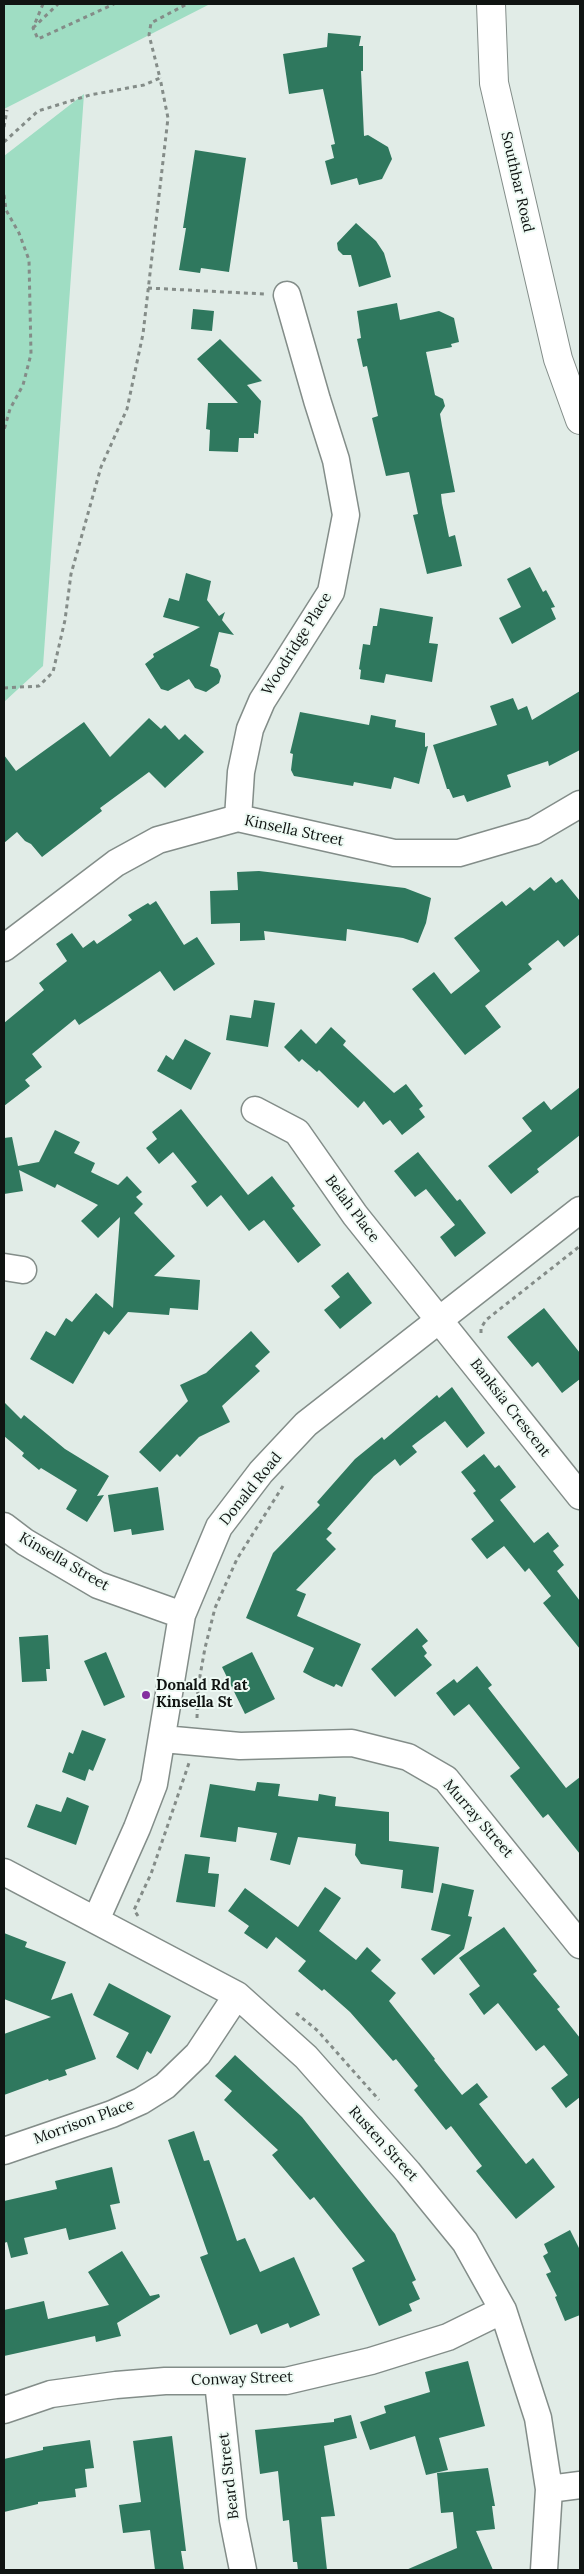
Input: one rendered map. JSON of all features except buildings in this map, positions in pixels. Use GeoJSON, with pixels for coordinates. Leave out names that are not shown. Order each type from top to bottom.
{"type":"FeatureCollection","features":[{"type":"Feature","properties":{"kind":"main road","name":"Southbar Road"},"geometry":{"type":"LineString","coordinates":[[491,4],[494,83],[558,359],[580,420]]}},
{"type":"Feature","properties":{"kind":"main road","name":"Southbar Road"},"geometry":{"type":"LineString","coordinates":[[558,359],[580,398]]}},
{"type":"Feature","properties":{"kind":"street","name":"Woodridge Place"},"geometry":{"type":"LineString","coordinates":[[238,818],[241,772],[250,729],[262,700],[331,592],[346,515],[336,460],[288,296]]}},
{"type":"Feature","properties":{"kind":"street","name":"Kinsella Street"},"geometry":{"type":"LineString","coordinates":[[4,948],[116,863],[158,840],[238,818],[394,853],[459,853],[534,831],[580,804]]}},
{"type":"Feature","properties":{"kind":"street","name":"Belah Place"},"geometry":{"type":"LineString","coordinates":[[255,1110],[297,1132],[355,1215],[440,1320]]}},
{"type":"Feature","properties":{"kind":"street","name":"Donald Road"},"geometry":{"type":"LineString","coordinates":[[96,1920],[138,1828],[154,1784],[163,1739],[182,1615],[219,1527],[262,1472],[306,1424],[580,1210]]}},
{"type":"Feature","properties":{"kind":"street","name":"Banksia Crescent"},"geometry":{"type":"LineString","coordinates":[[440,1320],[469,1339],[580,1496]]}},
{"type":"Feature","properties":{"kind":"street","name":"Kinsella Street"},"geometry":{"type":"LineString","coordinates":[[4,1526],[25,1542],[98,1585],[182,1615]]}},
{"type":"Feature","properties":{"kind":"street","name":"Murray Street"},"geometry":{"type":"LineString","coordinates":[[163,1739],[240,1746],[352,1743],[408,1758],[446,1779],[488,1828],[580,1945]]}},
{"type":"Feature","properties":{"kind":"street","name":"Rusten Street"},"geometry":{"type":"LineString","coordinates":[[4,1872],[237,1995],[306,2057],[408,2172],[465,2242],[502,2310],[538,2418],[549,2489],[544,2570]]}},
{"type":"Feature","properties":{"kind":"street","name":"Morrison Place"},"geometry":{"type":"LineString","coordinates":[[4,2150],[112,2114],[142,2101],[165,2086],[198,2054],[237,1995]]}},
{"type":"Feature","properties":{"kind":"street","name":"Conway Street"},"geometry":{"type":"LineString","coordinates":[[4,2410],[60,2392],[165,2381],[286,2380],[371,2361],[448,2337],[502,2310]]}},
{"type":"Feature","properties":{"kind":"street","name":"Beard Street"},"geometry":{"type":"LineString","coordinates":[[218,2382],[233,2520],[243,2570]]}},
{"type":"Feature","properties":{"kind":"street"},"geometry":{"type":"LineString","coordinates":[[549,2489],[580,2485]]}},
{"type":"Feature","properties":{"kind":"path"},"geometry":{"type":"LineString","coordinates":[[43,4],[33,28],[38,40],[108,5],[114,4]]}},
{"type":"Feature","properties":{"kind":"path"},"geometry":{"type":"LineString","coordinates":[[33,28],[58,4]]}},
{"type":"Feature","properties":{"kind":"path"},"geometry":{"type":"LineString","coordinates":[[4,688],[39,686],[53,672],[65,620],[71,574],[101,467],[127,409],[143,334],[168,118],[165,97],[149,35],[151,23],[187,4]]}},
{"type":"Feature","properties":{"kind":"path"},"geometry":{"type":"LineString","coordinates":[[4,142],[38,111],[90,95],[144,85],[160,78]]}},
{"type":"Feature","properties":{"kind":"path"},"geometry":{"type":"LineString","coordinates":[[4,112],[7,110],[4,127]]}},
{"type":"Feature","properties":{"kind":"path"},"geometry":{"type":"LineString","coordinates":[[4,195],[6,210],[19,233],[28,260],[31,354],[23,385],[10,409],[4,430]]}},
{"type":"Feature","properties":{"kind":"path"},"geometry":{"type":"LineString","coordinates":[[148,288],[288,296]]}},
{"type":"Feature","properties":{"kind":"path"},"geometry":{"type":"LineString","coordinates":[[469,1339],[486,1320],[580,1246]]}},
{"type":"Feature","properties":{"kind":"path"},"geometry":{"type":"LineString","coordinates":[[469,1339],[480,1328]]}},
{"type":"Feature","properties":{"kind":"path"},"geometry":{"type":"LineString","coordinates":[[141,1919],[134,1910],[151,1874],[189,1766],[197,1720],[198,1687],[205,1648],[216,1608],[237,1559],[288,1479]]}},
{"type":"Feature","properties":{"kind":"path"},"geometry":{"type":"LineString","coordinates":[[292,2010],[318,2031],[384,2106]]}},
{"type":"Feature","properties":{"kind":"green space"},"geometry":{"type":"Polygon","coordinates":[[[4,4],[210,4],[4,109],[4,4]]]}},
{"type":"Feature","properties":{"kind":"green space"},"geometry":{"type":"Polygon","coordinates":[[[84,94],[43,666],[4,702],[4,156],[84,94]]]}},
{"type":"Feature","properties":{"kind":"place","name":"Donald Rd at Kinsella St"},"geometry":{"type":"Point","coordinates":[146,1695]}}]}
